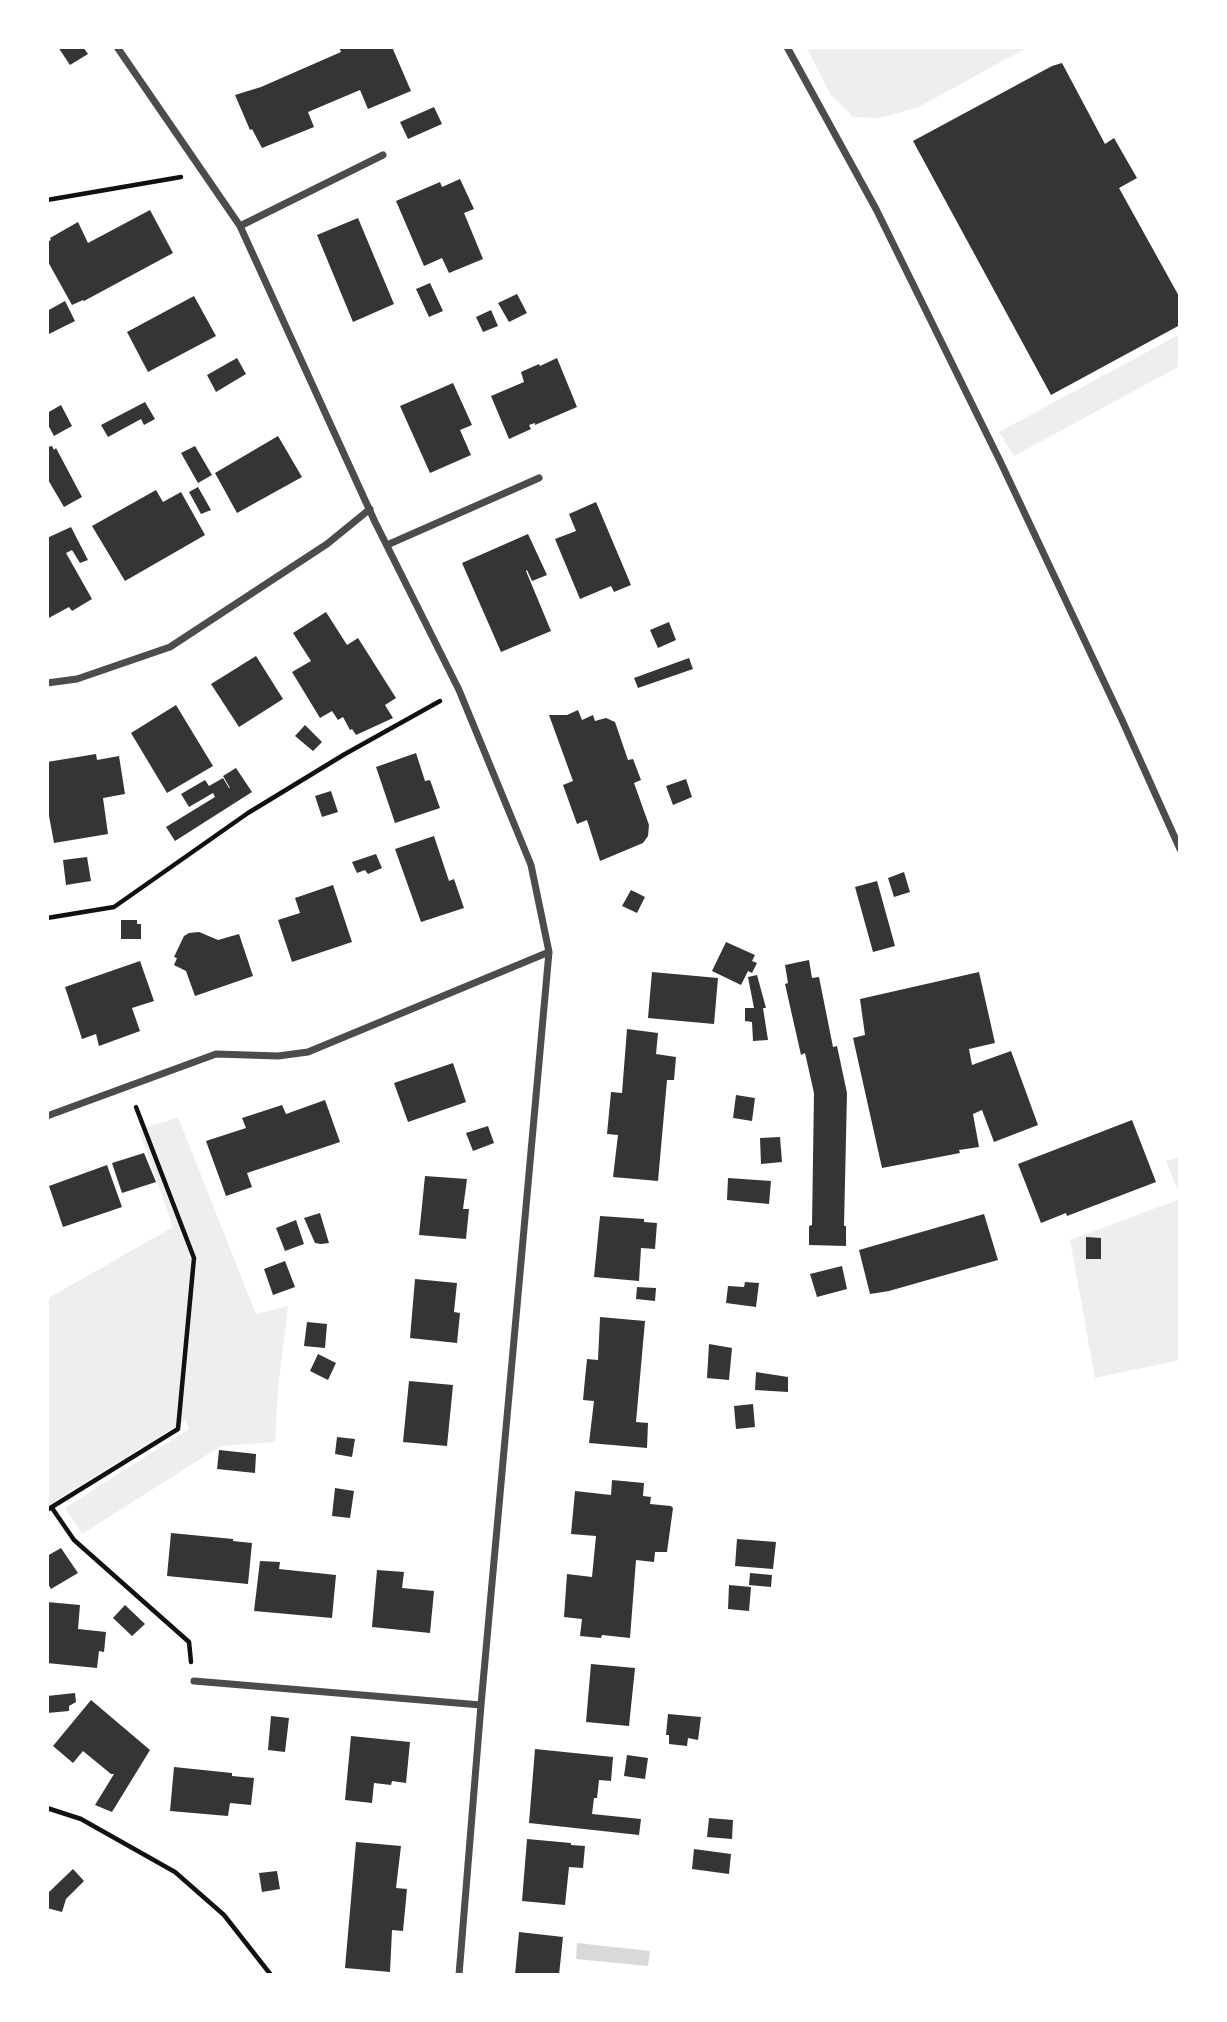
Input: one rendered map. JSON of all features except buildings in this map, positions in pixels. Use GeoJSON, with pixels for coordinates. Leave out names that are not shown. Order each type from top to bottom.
{"type":"FeatureCollection","features":[{"type":"Feature","properties":{"kind":"street"},"geometry":{"type":"LineString","coordinates":[[117,47],[240,226],[370,509],[459,690],[531,865],[549,952],[459,1975]]}},
{"type":"Feature","properties":{"kind":"street"},"geometry":{"type":"LineString","coordinates":[[787,47],[876,209],[995,451],[1180,849]]}},
{"type":"Feature","properties":{"kind":"street"},"geometry":{"type":"LineString","coordinates":[[240,226],[383,155]]}},
{"type":"Feature","properties":{"kind":"street"},"geometry":{"type":"LineString","coordinates":[[387,545],[539,478]]}},
{"type":"Feature","properties":{"kind":"street"},"geometry":{"type":"LineString","coordinates":[[47,683],[77,679],[170,647],[327,544],[370,509]]}},
{"type":"Feature","properties":{"kind":"street"},"geometry":{"type":"LineString","coordinates":[[47,1116],[216,1054],[278,1056],[309,1052],[549,952]]}},
{"type":"Feature","properties":{"kind":"street"},"geometry":{"type":"LineString","coordinates":[[194,1681],[481,1705]]}},
{"type":"Feature","properties":{"kind":"path"},"geometry":{"type":"LineString","coordinates":[[47,200],[204,173]]}},
{"type":"Feature","properties":{"kind":"path"},"geometry":{"type":"LineString","coordinates":[[47,918],[114,907],[248,813],[345,754],[459,690]]}},
{"type":"Feature","properties":{"kind":"path"},"geometry":{"type":"LineString","coordinates":[[128,1086],[194,1258],[178,1429],[49,1509],[74,1540],[189,1642],[194,1681]]}},
{"type":"Feature","properties":{"kind":"path"},"geometry":{"type":"LineString","coordinates":[[47,1808],[80,1819],[175,1872],[224,1915],[271,1975]]}},
{"type":"Feature","properties":{"kind":"shaded area"},"geometry":{"type":"Polygon","coordinates":[[[806,47],[1028,47],[917,108],[879,118],[853,117],[831,95],[806,47]]]}},
{"type":"Feature","properties":{"kind":"shaded area"},"geometry":{"type":"Polygon","coordinates":[[[1180,334],[1180,366],[1014,456],[999,432],[1180,334]]]}},
{"type":"Feature","properties":{"kind":"shaded area"},"geometry":{"type":"Polygon","coordinates":[[[178,1117],[256,1314],[288,1306],[275,1442],[221,1446],[82,1534],[65,1508],[189,1429],[186,1420],[47,1506],[47,1299],[173,1227],[139,1130],[178,1117]]]}},
{"type":"Feature","properties":{"kind":"shaded area"},"geometry":{"type":"Polygon","coordinates":[[[1180,1157],[1180,1195],[1166,1161],[1180,1157]]]}},
{"type":"Feature","properties":{"kind":"shaded area"},"geometry":{"type":"Polygon","coordinates":[[[1180,1199],[1180,1360],[1095,1378],[1070,1240],[1180,1199]]]}},
{"type":"Feature","properties":{"kind":"shaded area"},"geometry":{"type":"Polygon","coordinates":[[[577,1943],[650,1951],[648,1966],[576,1959],[577,1943]]]}}]}
